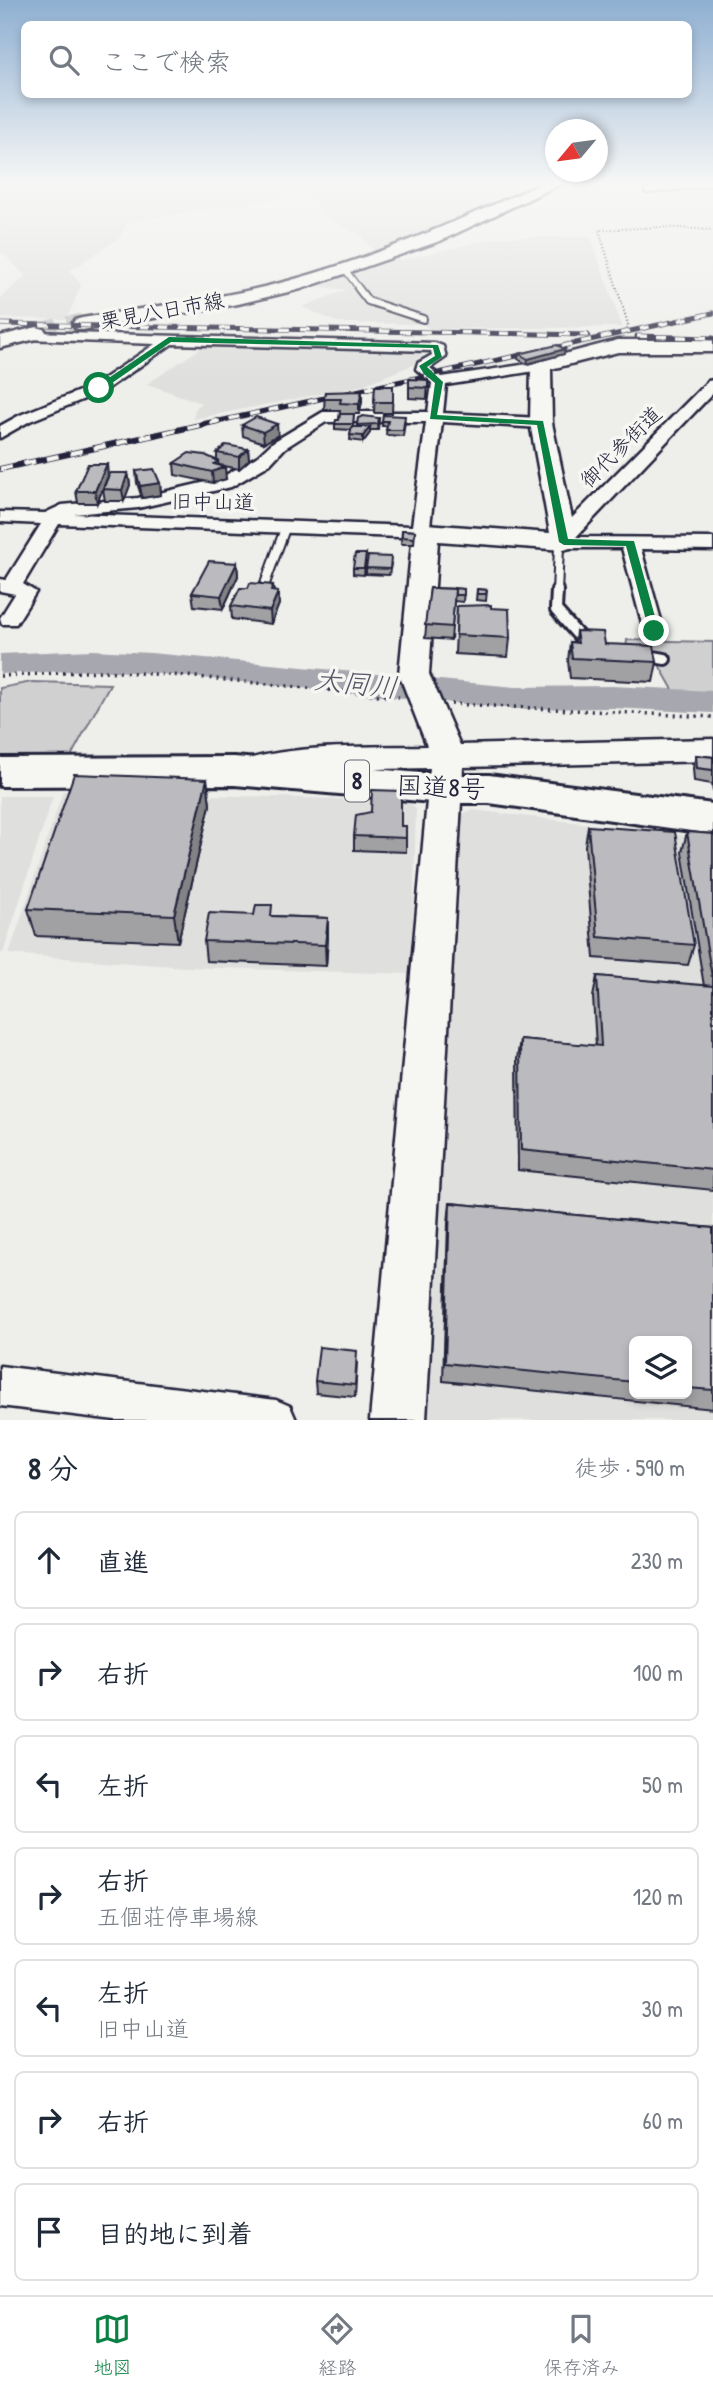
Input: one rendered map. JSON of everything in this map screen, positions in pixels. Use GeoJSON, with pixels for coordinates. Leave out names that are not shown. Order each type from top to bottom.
{"type":"FeatureCollection","features":[{"type":"Feature","properties":{"kind":"highway","name":"国道8号"},"geometry":{"type":"LineString","coordinates":[[0,772],[446,772],[489,789],[713,819]]}},
{"type":"Feature","properties":{"kind":"main road","name":"栗見八日市線"},"geometry":{"type":"LineString","coordinates":[[82,324],[238,298],[294,285],[397,249]]}},
{"type":"Feature","properties":{"kind":"main road"},"geometry":{"type":"LineString","coordinates":[[0,342],[35,334]]}},
{"type":"Feature","properties":{"kind":"street"},"geometry":{"type":"LineString","coordinates":[[35,334],[435,346],[439,357],[423,366],[423,369],[439,382],[541,366],[628,345],[713,346]]}},
{"type":"Feature","properties":{"kind":"street"},"geometry":{"type":"LineString","coordinates":[[0,433],[25,418],[99,388],[169,340]]}},
{"type":"Feature","properties":{"kind":"street"},"geometry":{"type":"LineString","coordinates":[[541,366],[541,423],[564,542]]}},
{"type":"Feature","properties":{"kind":"street"},"geometry":{"type":"LineString","coordinates":[[439,382],[421,527],[426,532],[564,542],[713,544]]}},
{"type":"Feature","properties":{"kind":"street","name":"御代参街道"},"geometry":{"type":"LineString","coordinates":[[564,542],[568,533],[713,384]]}},
{"type":"Feature","properties":{"kind":"street"},"geometry":{"type":"LineString","coordinates":[[9,620],[26,592],[6,585],[51,520],[53,513],[138,503],[225,483],[264,460],[279,445],[323,417],[433,417],[541,423]]}},
{"type":"Feature","properties":{"kind":"street","name":"旧中山道"},"geometry":{"type":"LineString","coordinates":[[0,517],[426,532]]}},
{"type":"Feature","properties":{"kind":"street"},"geometry":{"type":"LineString","coordinates":[[398,1420],[446,772],[420,691],[426,532]]}},
{"type":"Feature","properties":{"kind":"street"},"geometry":{"type":"LineString","coordinates":[[630,543],[654,631]]}},
{"type":"Feature","properties":{"kind":"street"},"geometry":{"type":"LineString","coordinates":[[446,772],[713,750]]}},
{"type":"Feature","properties":{"kind":"street"},"geometry":{"type":"LineString","coordinates":[[0,1386],[275,1420]]}},
{"type":"Feature","properties":{"kind":"lane"},"geometry":{"type":"LineString","coordinates":[[344,268],[368,301],[424,319]]}},
{"type":"Feature","properties":{"kind":"lane"},"geometry":{"type":"LineString","coordinates":[[261,596],[286,526]]}},
{"type":"Feature","properties":{"kind":"lane"},"geometry":{"type":"LineString","coordinates":[[564,542],[559,547],[556,610],[587,645],[601,648]]}},
{"type":"Feature","properties":{"kind":"lane"},"geometry":{"type":"LineString","coordinates":[[626,652],[665,659]]}},
{"type":"Feature","properties":{"kind":"path"},"geometry":{"type":"LineString","coordinates":[[605,249],[628,324],[628,345]]}},
{"type":"Feature","properties":{"kind":"path"},"geometry":{"type":"LineString","coordinates":[[0,676],[102,671],[172,675],[420,691],[435,705],[713,717]]}},
{"type":"Feature","properties":{"kind":"shaded area"},"geometry":{"type":"Polygon","coordinates":[[[102,249],[70,271],[81,285],[67,319],[0,318],[0,299],[25,276],[0,250],[102,249]]]}},
{"type":"Feature","properties":{"kind":"shaded area"},"geometry":{"type":"Polygon","coordinates":[[[448,249],[595,249],[622,327],[430,329],[423,324],[339,323],[302,307],[346,290],[316,286],[386,259],[402,260],[448,249]]]}},
{"type":"Feature","properties":{"kind":"shaded area"},"geometry":{"type":"Polygon","coordinates":[[[204,346],[423,348],[423,361],[360,386],[193,419],[195,409],[201,403],[147,384],[204,346]]]}},
{"type":"Feature","properties":{"kind":"shaded area"},"geometry":{"type":"Polygon","coordinates":[[[627,640],[713,642],[713,697],[676,695],[659,665],[667,657],[626,649],[627,640]]]}},
{"type":"Feature","properties":{"kind":"shaded area"},"geometry":{"type":"Polygon","coordinates":[[[32,682],[110,684],[68,762],[0,756],[0,688],[32,682]]]}},
{"type":"Feature","properties":{"kind":"shaded area"},"geometry":{"type":"Polygon","coordinates":[[[63,791],[408,801],[416,809],[412,974],[185,967],[9,954],[63,791]]]}},
{"type":"Feature","properties":{"kind":"shaded area"},"geometry":{"type":"Polygon","coordinates":[[[0,796],[53,796],[3,953],[0,953],[0,796]]]}},
{"type":"Feature","properties":{"kind":"shaded area"},"geometry":{"type":"Polygon","coordinates":[[[473,810],[713,839],[713,1420],[425,1420],[456,816],[473,810]]]}},
{"type":"Feature","properties":{"kind":"building"},"geometry":{"type":"Polygon","coordinates":[[[557,345],[565,349],[528,359],[519,354],[557,345]]]}},
{"type":"Feature","properties":{"kind":"building"},"geometry":{"type":"Polygon","coordinates":[[[409,379],[428,380],[428,388],[409,387],[409,379]]]}},
{"type":"Feature","properties":{"kind":"building"},"geometry":{"type":"Polygon","coordinates":[[[375,386],[393,386],[393,402],[374,402],[375,386]]]}},
{"type":"Feature","properties":{"kind":"building"},"geometry":{"type":"Polygon","coordinates":[[[362,391],[359,404],[340,403],[341,399],[324,399],[325,392],[362,391]]]}},
{"type":"Feature","properties":{"kind":"building"},"geometry":{"type":"Polygon","coordinates":[[[340,414],[354,414],[353,424],[335,424],[340,414]]]}},
{"type":"Feature","properties":{"kind":"building"},"geometry":{"type":"Polygon","coordinates":[[[383,415],[405,416],[403,430],[386,430],[388,421],[382,421],[383,415]]]}},
{"type":"Feature","properties":{"kind":"building"},"geometry":{"type":"Polygon","coordinates":[[[256,417],[277,424],[263,432],[242,425],[256,417]]]}},
{"type":"Feature","properties":{"kind":"building"},"geometry":{"type":"Polygon","coordinates":[[[358,418],[379,418],[378,424],[357,425],[358,418]]]}},
{"type":"Feature","properties":{"kind":"building"},"geometry":{"type":"Polygon","coordinates":[[[352,427],[370,427],[363,436],[350,435],[352,427]]]}},
{"type":"Feature","properties":{"kind":"building"},"geometry":{"type":"Polygon","coordinates":[[[226,445],[248,449],[239,457],[217,453],[226,445]]]}},
{"type":"Feature","properties":{"kind":"building"},"geometry":{"type":"Polygon","coordinates":[[[189,453],[205,455],[218,461],[214,464],[225,467],[212,472],[174,463],[189,453]]]}},
{"type":"Feature","properties":{"kind":"building"},"geometry":{"type":"Polygon","coordinates":[[[88,464],[107,464],[95,491],[76,491],[88,464]]]}},
{"type":"Feature","properties":{"kind":"building"},"geometry":{"type":"Polygon","coordinates":[[[154,469],[160,483],[140,486],[136,471],[154,469]]]}},
{"type":"Feature","properties":{"kind":"building"},"geometry":{"type":"Polygon","coordinates":[[[110,473],[128,473],[122,490],[103,489],[110,473]]]}},
{"type":"Feature","properties":{"kind":"building"},"geometry":{"type":"Polygon","coordinates":[[[402,530],[415,531],[414,538],[402,537],[402,530]]]}},
{"type":"Feature","properties":{"kind":"building"},"geometry":{"type":"Polygon","coordinates":[[[355,554],[366,554],[364,568],[353,568],[355,554]]]}},
{"type":"Feature","properties":{"kind":"building"},"geometry":{"type":"Polygon","coordinates":[[[368,556],[391,557],[390,569],[366,568],[368,556]]]}},
{"type":"Feature","properties":{"kind":"building"},"geometry":{"type":"Polygon","coordinates":[[[209,561],[237,563],[221,596],[192,593],[209,561]]]}},
{"type":"Feature","properties":{"kind":"building"},"geometry":{"type":"Polygon","coordinates":[[[250,583],[273,585],[271,591],[278,592],[270,611],[231,606],[240,588],[248,588],[250,583]]]}},
{"type":"Feature","properties":{"kind":"building"},"geometry":{"type":"Polygon","coordinates":[[[430,588],[455,589],[452,627],[425,625],[430,588]]]}},
{"type":"Feature","properties":{"kind":"building"},"geometry":{"type":"Polygon","coordinates":[[[453,588],[464,589],[464,595],[455,595],[453,588]]]}},
{"type":"Feature","properties":{"kind":"building"},"geometry":{"type":"Polygon","coordinates":[[[477,589],[487,590],[486,594],[477,594],[477,589]]]}},
{"type":"Feature","properties":{"kind":"building"},"geometry":{"type":"Polygon","coordinates":[[[491,605],[491,608],[509,609],[510,638],[456,635],[457,606],[491,605]]]}},
{"type":"Feature","properties":{"kind":"building"},"geometry":{"type":"Polygon","coordinates":[[[576,631],[603,632],[605,644],[654,646],[657,662],[572,658],[570,642],[578,643],[576,631]]]}},
{"type":"Feature","properties":{"kind":"building"},"geometry":{"type":"Polygon","coordinates":[[[696,755],[713,757],[713,770],[697,768],[696,755]]]}},
{"type":"Feature","properties":{"kind":"building"},"geometry":{"type":"Polygon","coordinates":[[[74,774],[207,779],[174,915],[28,909],[74,774]]]}},
{"type":"Feature","properties":{"kind":"building"},"geometry":{"type":"Polygon","coordinates":[[[372,790],[401,791],[401,826],[406,826],[406,838],[354,836],[356,815],[371,812],[372,790]]]}},
{"type":"Feature","properties":{"kind":"building"},"geometry":{"type":"Polygon","coordinates":[[[588,826],[675,832],[694,945],[598,937],[588,826]]]}},
{"type":"Feature","properties":{"kind":"building"},"geometry":{"type":"Polygon","coordinates":[[[687,832],[713,834],[713,977],[712,977],[687,832]]]}},
{"type":"Feature","properties":{"kind":"building"},"geometry":{"type":"Polygon","coordinates":[[[256,905],[272,905],[271,916],[328,918],[325,945],[204,941],[209,913],[254,915],[256,905]]]}},
{"type":"Feature","properties":{"kind":"building"},"geometry":{"type":"Polygon","coordinates":[[[597,976],[713,986],[713,1170],[521,1150],[520,1039],[601,1046],[597,976]]]}},
{"type":"Feature","properties":{"kind":"building"},"geometry":{"type":"Polygon","coordinates":[[[450,1203],[713,1228],[713,1390],[692,1388],[692,1336],[629,1336],[629,1381],[445,1363],[450,1203]]]}},
{"type":"Feature","properties":{"kind":"building"},"geometry":{"type":"Polygon","coordinates":[[[319,1347],[357,1351],[355,1385],[315,1381],[319,1347]]]}},
{"type":"Feature","properties":{"kind":"waterway","name":"大同川"},"geometry":{"type":"LineString","coordinates":[[0,664],[92,660],[151,663],[515,698],[612,697],[713,702]]}},
{"type":"Feature","properties":{"kind":"tunnel"},"geometry":{"type":"LineString","coordinates":[[37,333],[82,324]]}},
{"type":"Feature","properties":{"kind":"railway"},"geometry":{"type":"LineString","coordinates":[[210,423],[713,313]]}},
{"type":"Feature","properties":{"kind":"railway"},"geometry":{"type":"LineString","coordinates":[[0,324],[588,335]]}},
{"type":"Feature","properties":{"kind":"railway"},"geometry":{"type":"LineString","coordinates":[[637,336],[713,338]]}},
{"type":"Feature","properties":{"kind":"railway"},"geometry":{"type":"LineString","coordinates":[[0,469],[218,421]]}},
{"type":"Feature","properties":{"kind":"route"},"geometry":{"type":"LineString","coordinates":[[99,388],[169,340],[435,346],[439,357],[423,366],[426,373],[439,382],[433,417],[541,423],[564,542],[630,543],[654,631]]}}]}
